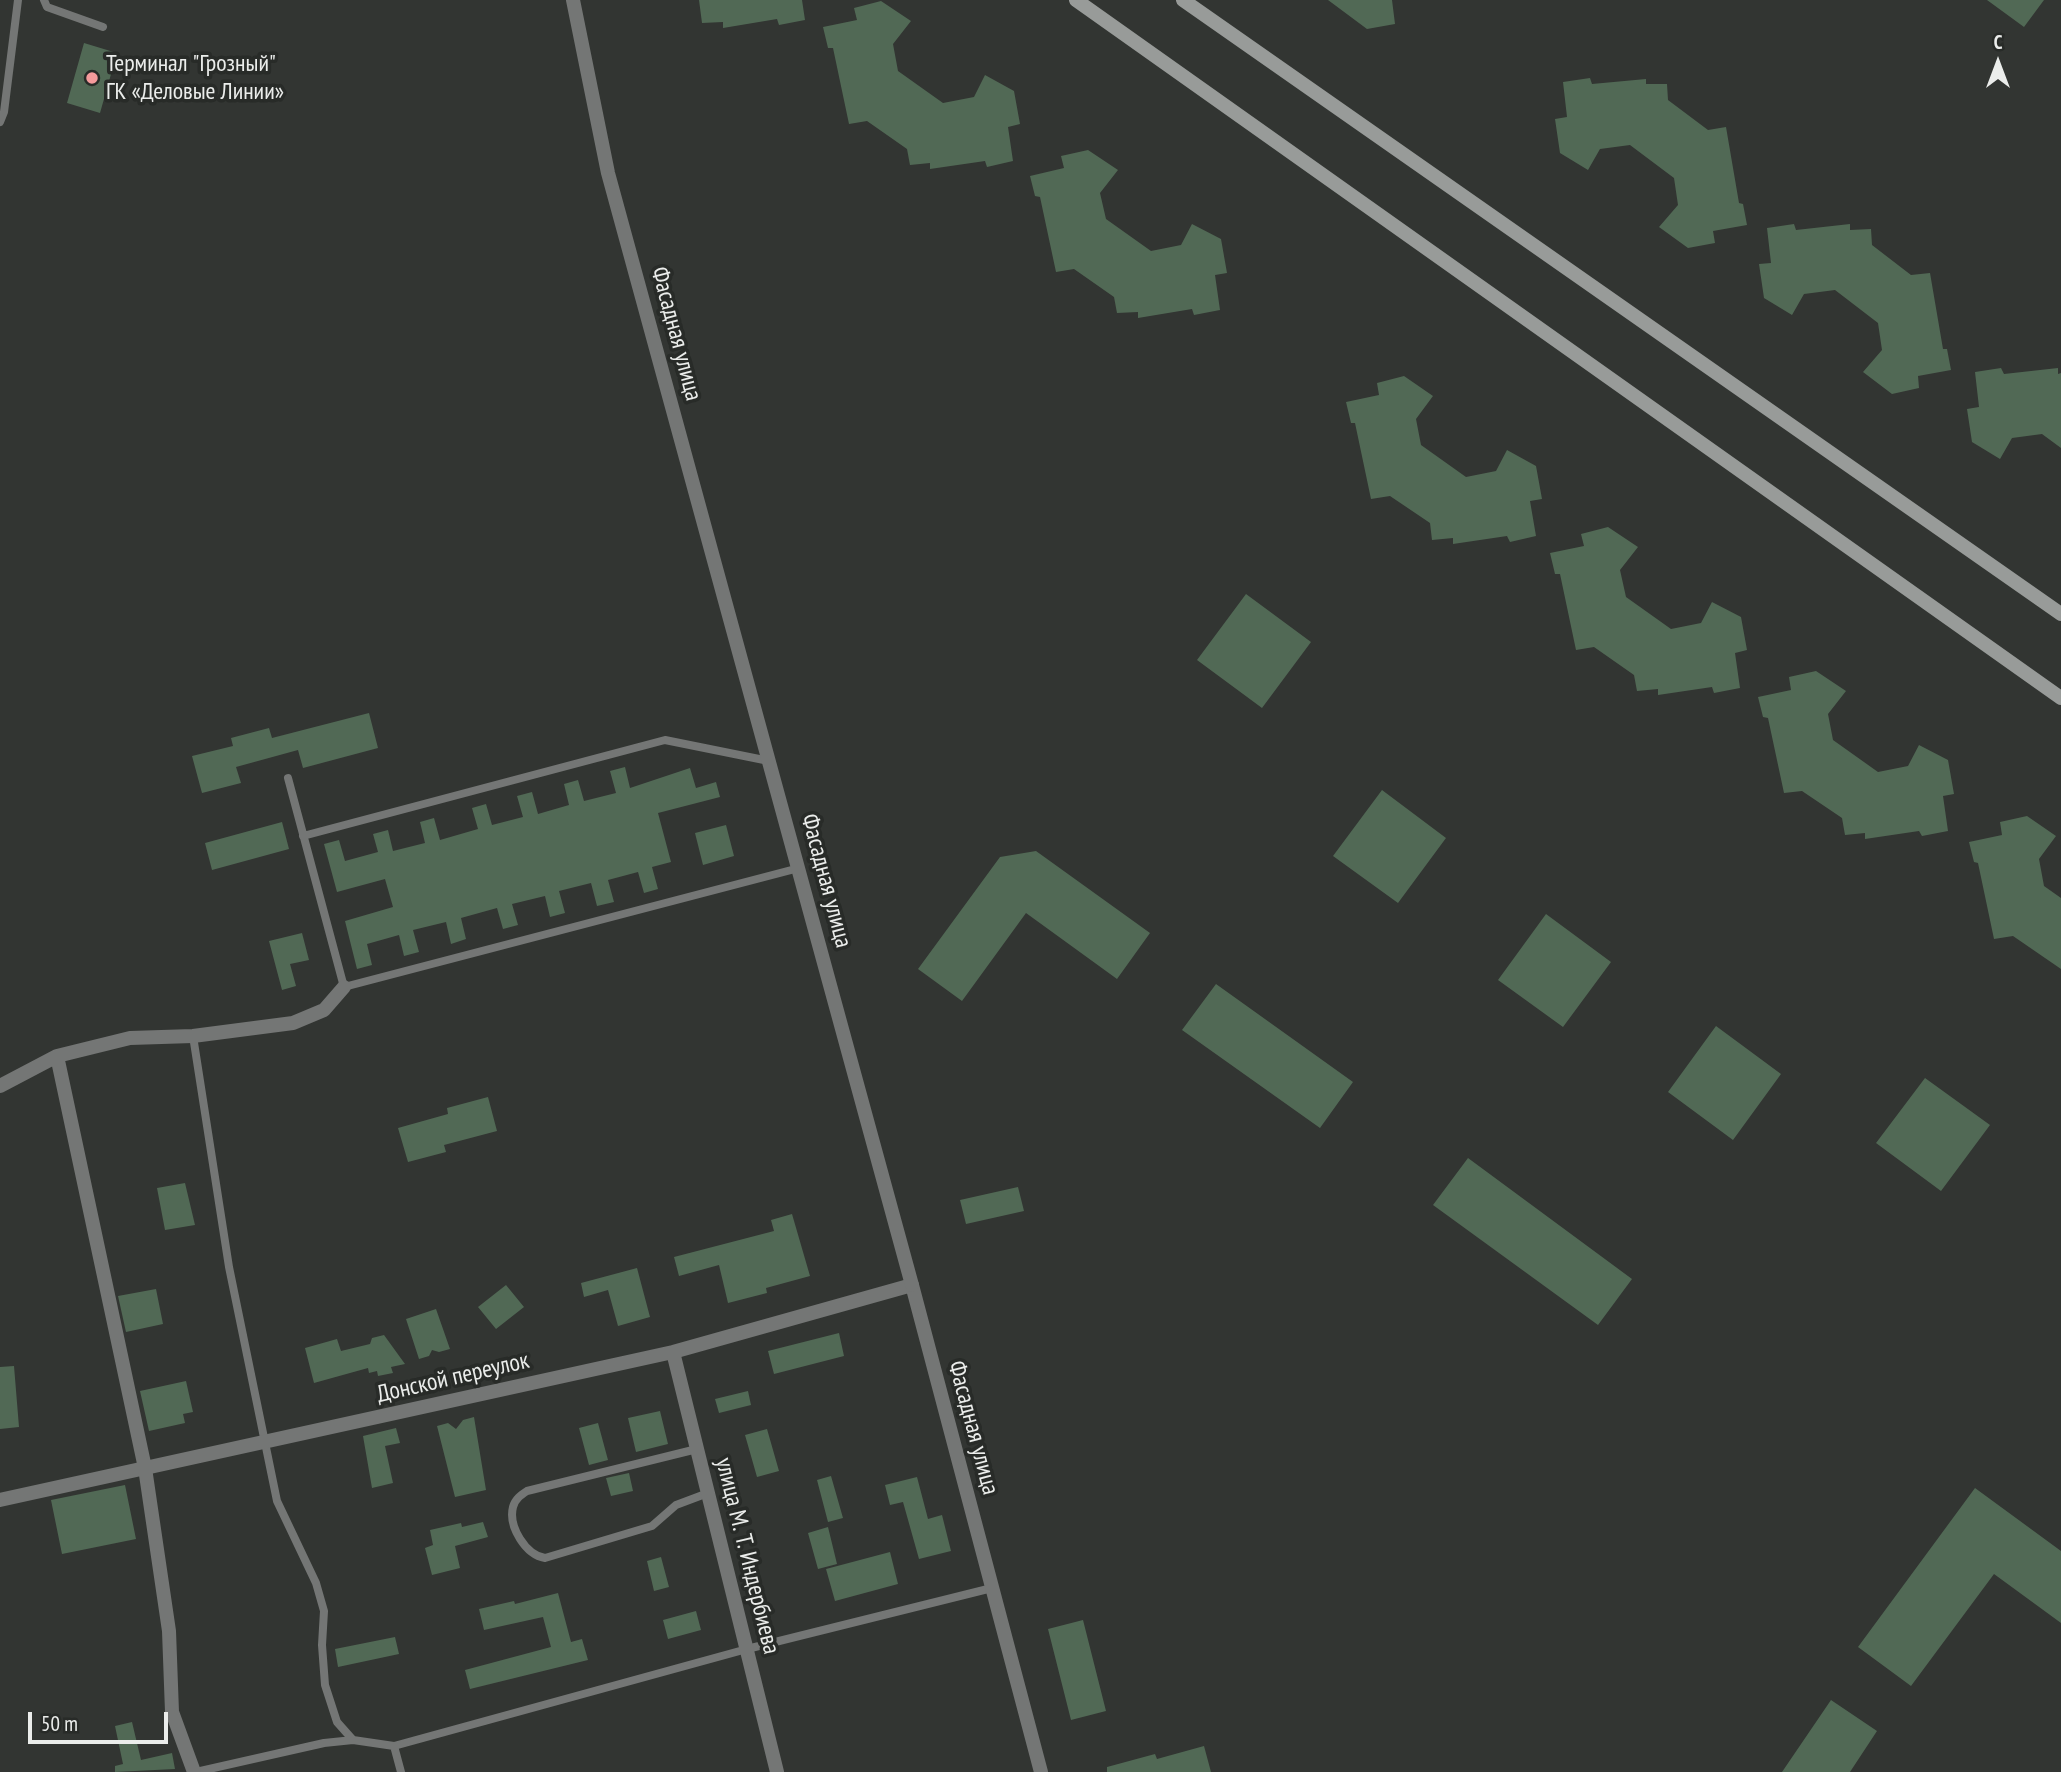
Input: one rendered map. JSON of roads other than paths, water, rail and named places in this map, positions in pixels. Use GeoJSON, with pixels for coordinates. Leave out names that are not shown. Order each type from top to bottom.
{"type":"FeatureCollection","features":[{"type":"Feature","properties":{"kind":"main road"},"geometry":{"type":"LineString","coordinates":[[1076,0],[2061,698]]}},
{"type":"Feature","properties":{"kind":"main road"},"geometry":{"type":"LineString","coordinates":[[1183,0],[2061,614]]}},
{"type":"Feature","properties":{"kind":"street","name":"Фасадная улица"},"geometry":{"type":"LineString","coordinates":[[573,0],[608,173],[912,1285],[1041,1772]]}},
{"type":"Feature","properties":{"kind":"street"},"geometry":{"type":"LineString","coordinates":[[0,1086],[57,1056],[130,1038],[192,1036],[293,1023],[324,1010],[344,987]]}},
{"type":"Feature","properties":{"kind":"street"},"geometry":{"type":"LineString","coordinates":[[57,1056],[145,1468],[169,1631],[172,1712],[195,1772]]}},
{"type":"Feature","properties":{"kind":"street","name":"Донской переулок"},"geometry":{"type":"LineString","coordinates":[[0,1500],[673,1352],[912,1285]]}},
{"type":"Feature","properties":{"kind":"street","name":"улица М. Т. Индербиева"},"geometry":{"type":"LineString","coordinates":[[673,1352],[777,1772]]}},
{"type":"Feature","properties":{"kind":"lane"},"geometry":{"type":"LineString","coordinates":[[0,122],[4,112],[18,0]]}},
{"type":"Feature","properties":{"kind":"lane"},"geometry":{"type":"LineString","coordinates":[[44,0],[47,7],[103,27]]}},
{"type":"Feature","properties":{"kind":"lane"},"geometry":{"type":"LineString","coordinates":[[303,836],[665,740],[770,761]]}},
{"type":"Feature","properties":{"kind":"lane"},"geometry":{"type":"LineString","coordinates":[[288,778],[344,987],[799,868]]}},
{"type":"Feature","properties":{"kind":"lane"},"geometry":{"type":"LineString","coordinates":[[192,1036],[229,1267],[276,1501],[316,1583],[324,1611],[322,1645],[326,1685],[337,1722],[353,1740]]}},
{"type":"Feature","properties":{"kind":"lane"},"geometry":{"type":"LineString","coordinates":[[697,1449],[527,1491],[516,1500],[512,1509],[513,1521],[524,1546],[533,1556],[545,1558],[652,1526],[676,1505],[708,1493]]}},
{"type":"Feature","properties":{"kind":"lane"},"geometry":{"type":"LineString","coordinates":[[195,1772],[324,1743],[353,1740],[394,1746],[747,1649],[992,1588]]}},
{"type":"Feature","properties":{"kind":"lane"},"geometry":{"type":"LineString","coordinates":[[394,1746],[401,1772]]}},
{"type":"Feature","properties":{"kind":"place","name":"Терминал \"Грозный\" ГК «Деловые Линии»"},"geometry":{"type":"Point","coordinates":[92,78]}}]}
